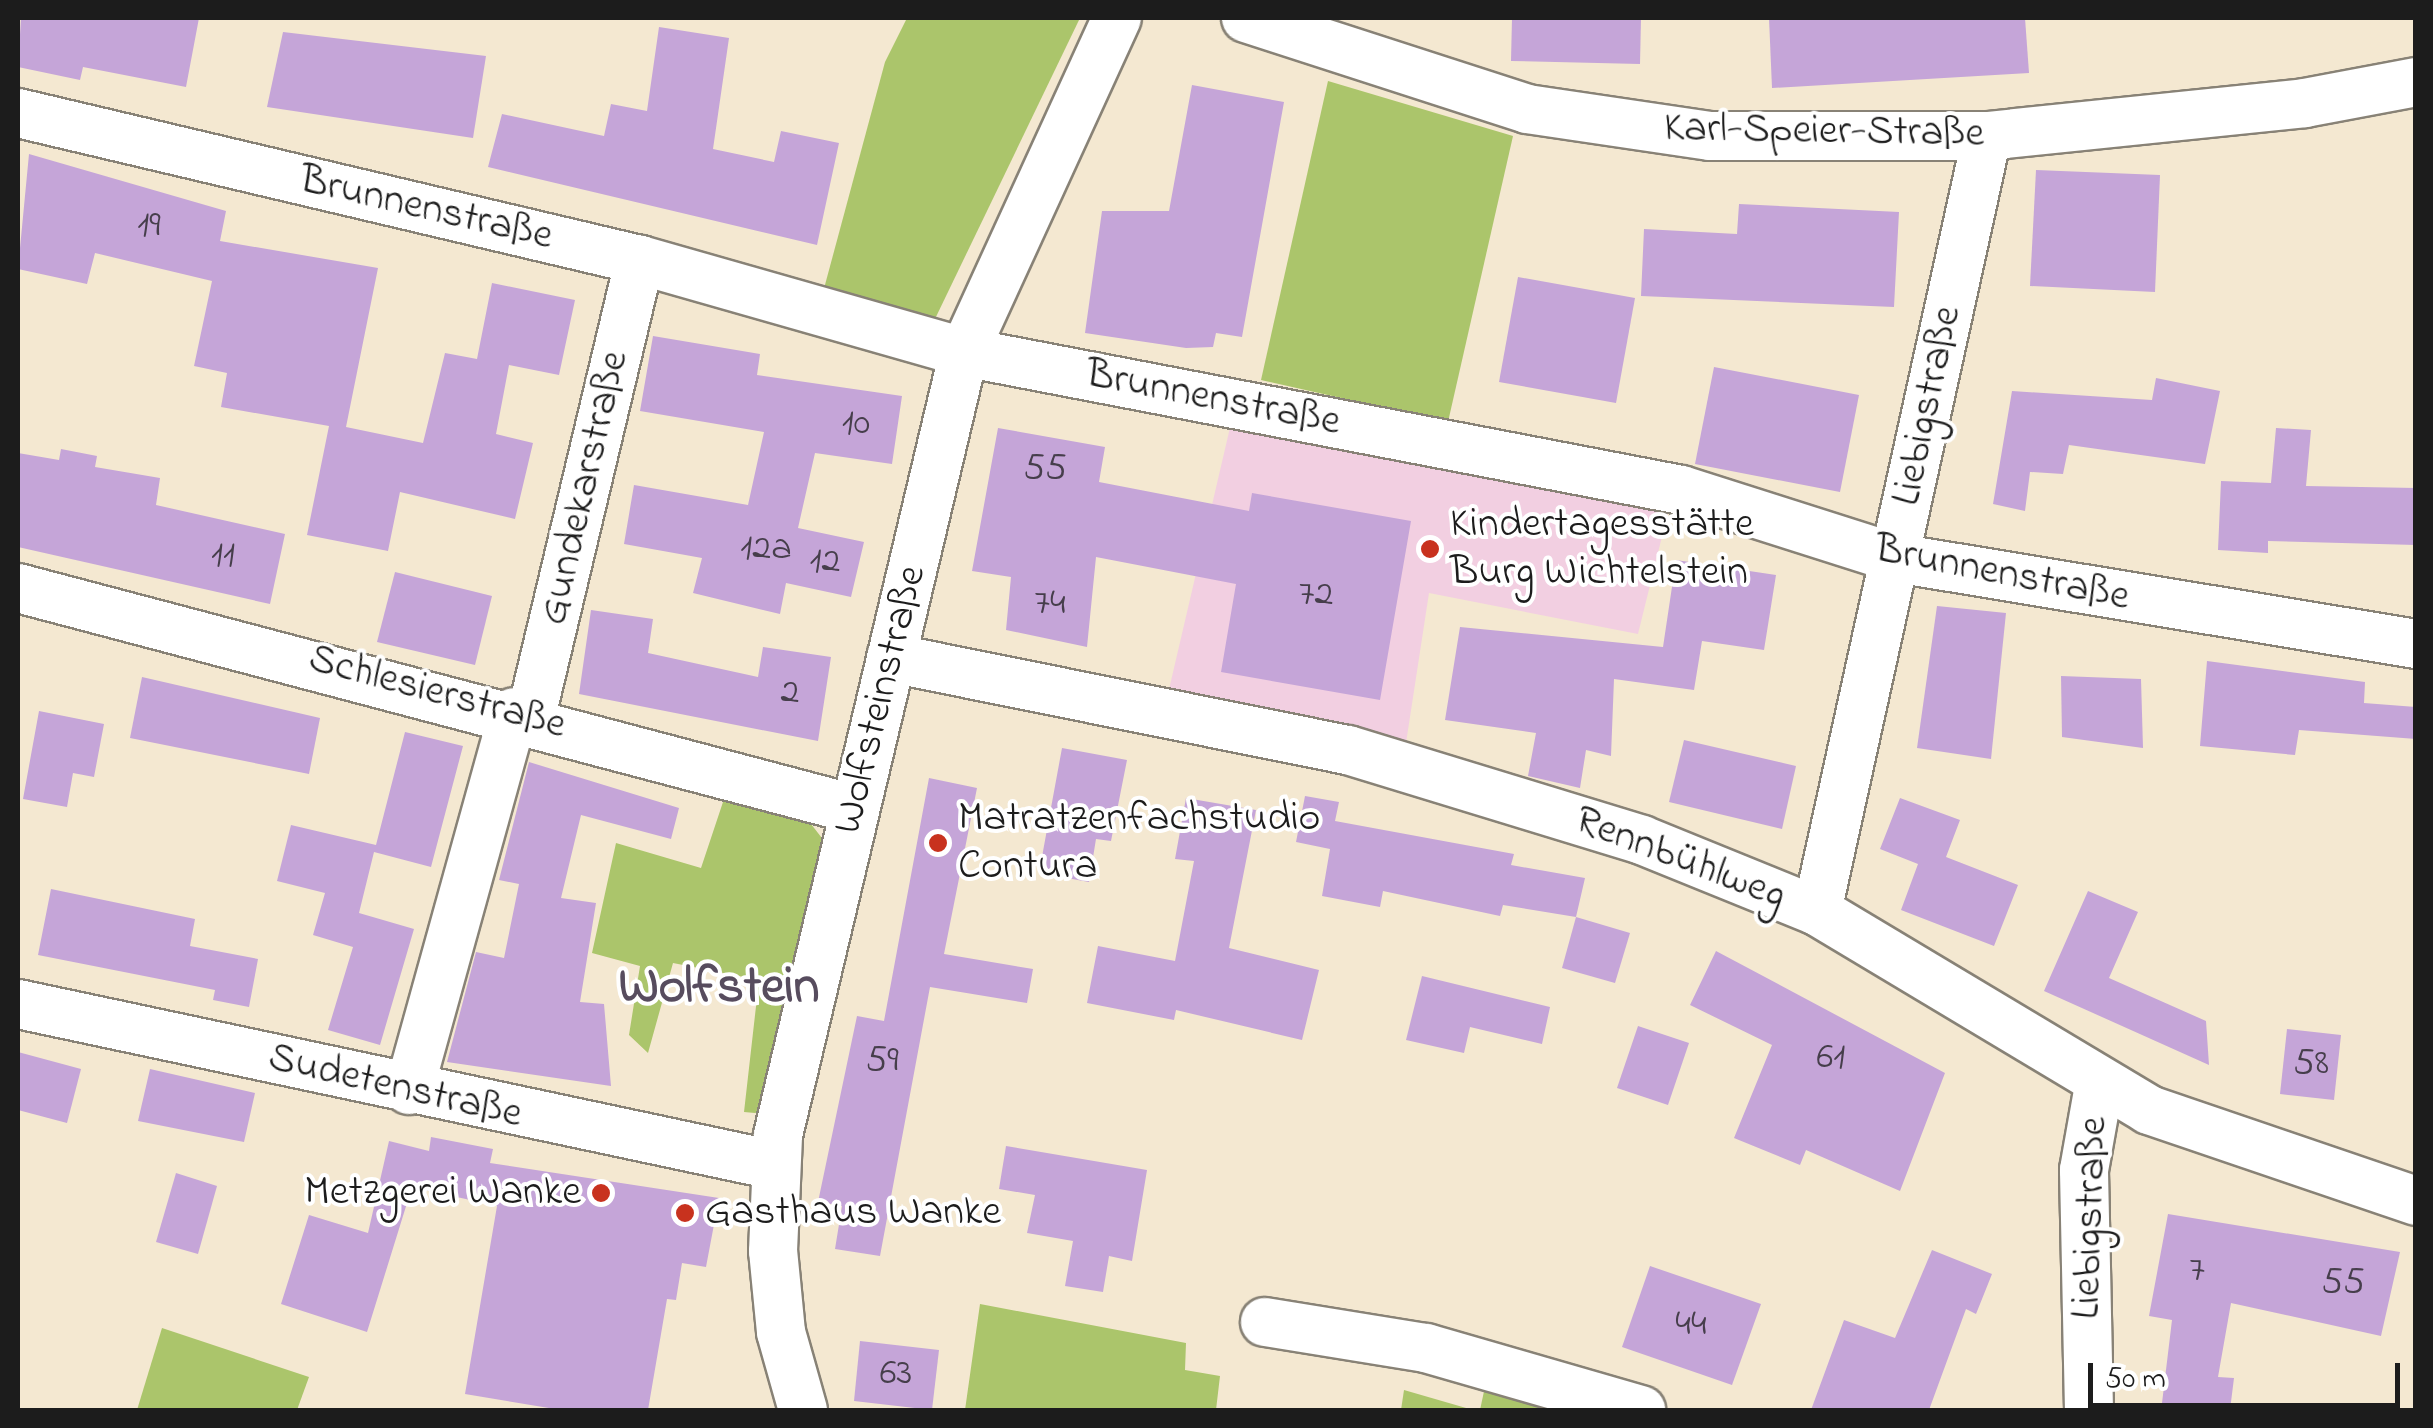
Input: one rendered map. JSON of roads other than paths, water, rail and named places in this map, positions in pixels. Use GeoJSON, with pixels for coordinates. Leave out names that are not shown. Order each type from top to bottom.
{"type":"FeatureCollection","features":[{"type":"Feature","properties":{"kind":"street","name":"Wolfsteinstraße"},"geometry":{"type":"LineString","coordinates":[[803,1410],[781,1332],[774,1166],[854,809],[964,352],[1117,18]]}},
{"type":"Feature","properties":{"kind":"street","name":"Karl-Speier-Straße"},"geometry":{"type":"LineString","coordinates":[[1246,18],[1463,92],[1605,127],[1863,140],[1987,136],[2305,103],[2416,82]]}},
{"type":"Feature","properties":{"kind":"street","name":"Brunnenstraße"},"geometry":{"type":"LineString","coordinates":[[18,113],[640,260],[964,352],[1682,490],[1896,558],[2416,644]]}},
{"type":"Feature","properties":{"kind":"street","name":"Liebigstraße"},"geometry":{"type":"LineString","coordinates":[[1818,911],[1987,136]]}},
{"type":"Feature","properties":{"kind":"street","name":"Gundekarstraße"},"geometry":{"type":"LineString","coordinates":[[408,1090],[522,714],[640,260]]}},
{"type":"Feature","properties":{"kind":"street","name":"Schlesierstraße"},"geometry":{"type":"LineString","coordinates":[[18,588],[522,714],[854,809]]}},
{"type":"Feature","properties":{"kind":"street","name":"Rennbühlweg"},"geometry":{"type":"LineString","coordinates":[[891,658],[1348,750],[1642,840],[1818,911],[2099,1086],[2241,1147],[2416,1201]]}},
{"type":"Feature","properties":{"kind":"street","name":"Sudetenstraße"},"geometry":{"type":"LineString","coordinates":[[18,1004],[774,1166]]}},
{"type":"Feature","properties":{"kind":"street","name":"Liebigstraße"},"geometry":{"type":"LineString","coordinates":[[2089,1410],[2084,1170],[2099,1086]]}},
{"type":"Feature","properties":{"kind":"street"},"geometry":{"type":"LineString","coordinates":[[1265,1322],[1426,1348],[1642,1410]]}},
{"type":"Feature","properties":{"kind":"place","name":"Kindertagesstätte Burg Wichtelstein"},"geometry":{"type":"Point","coordinates":[1430,549]}},
{"type":"Feature","properties":{"kind":"place","name":"Matratzenfachstudio Contura"},"geometry":{"type":"Point","coordinates":[938,843]}},
{"type":"Feature","properties":{"kind":"place","name":"Metzgerei Wanke"},"geometry":{"type":"Point","coordinates":[601,1193]}},
{"type":"Feature","properties":{"kind":"place","name":"Gasthaus Wanke"},"geometry":{"type":"Point","coordinates":[685,1213]}},
{"type":"Feature","properties":{"kind":"district","name":"Wolfstein"},"geometry":{"type":"Point","coordinates":[719,989]}}]}
